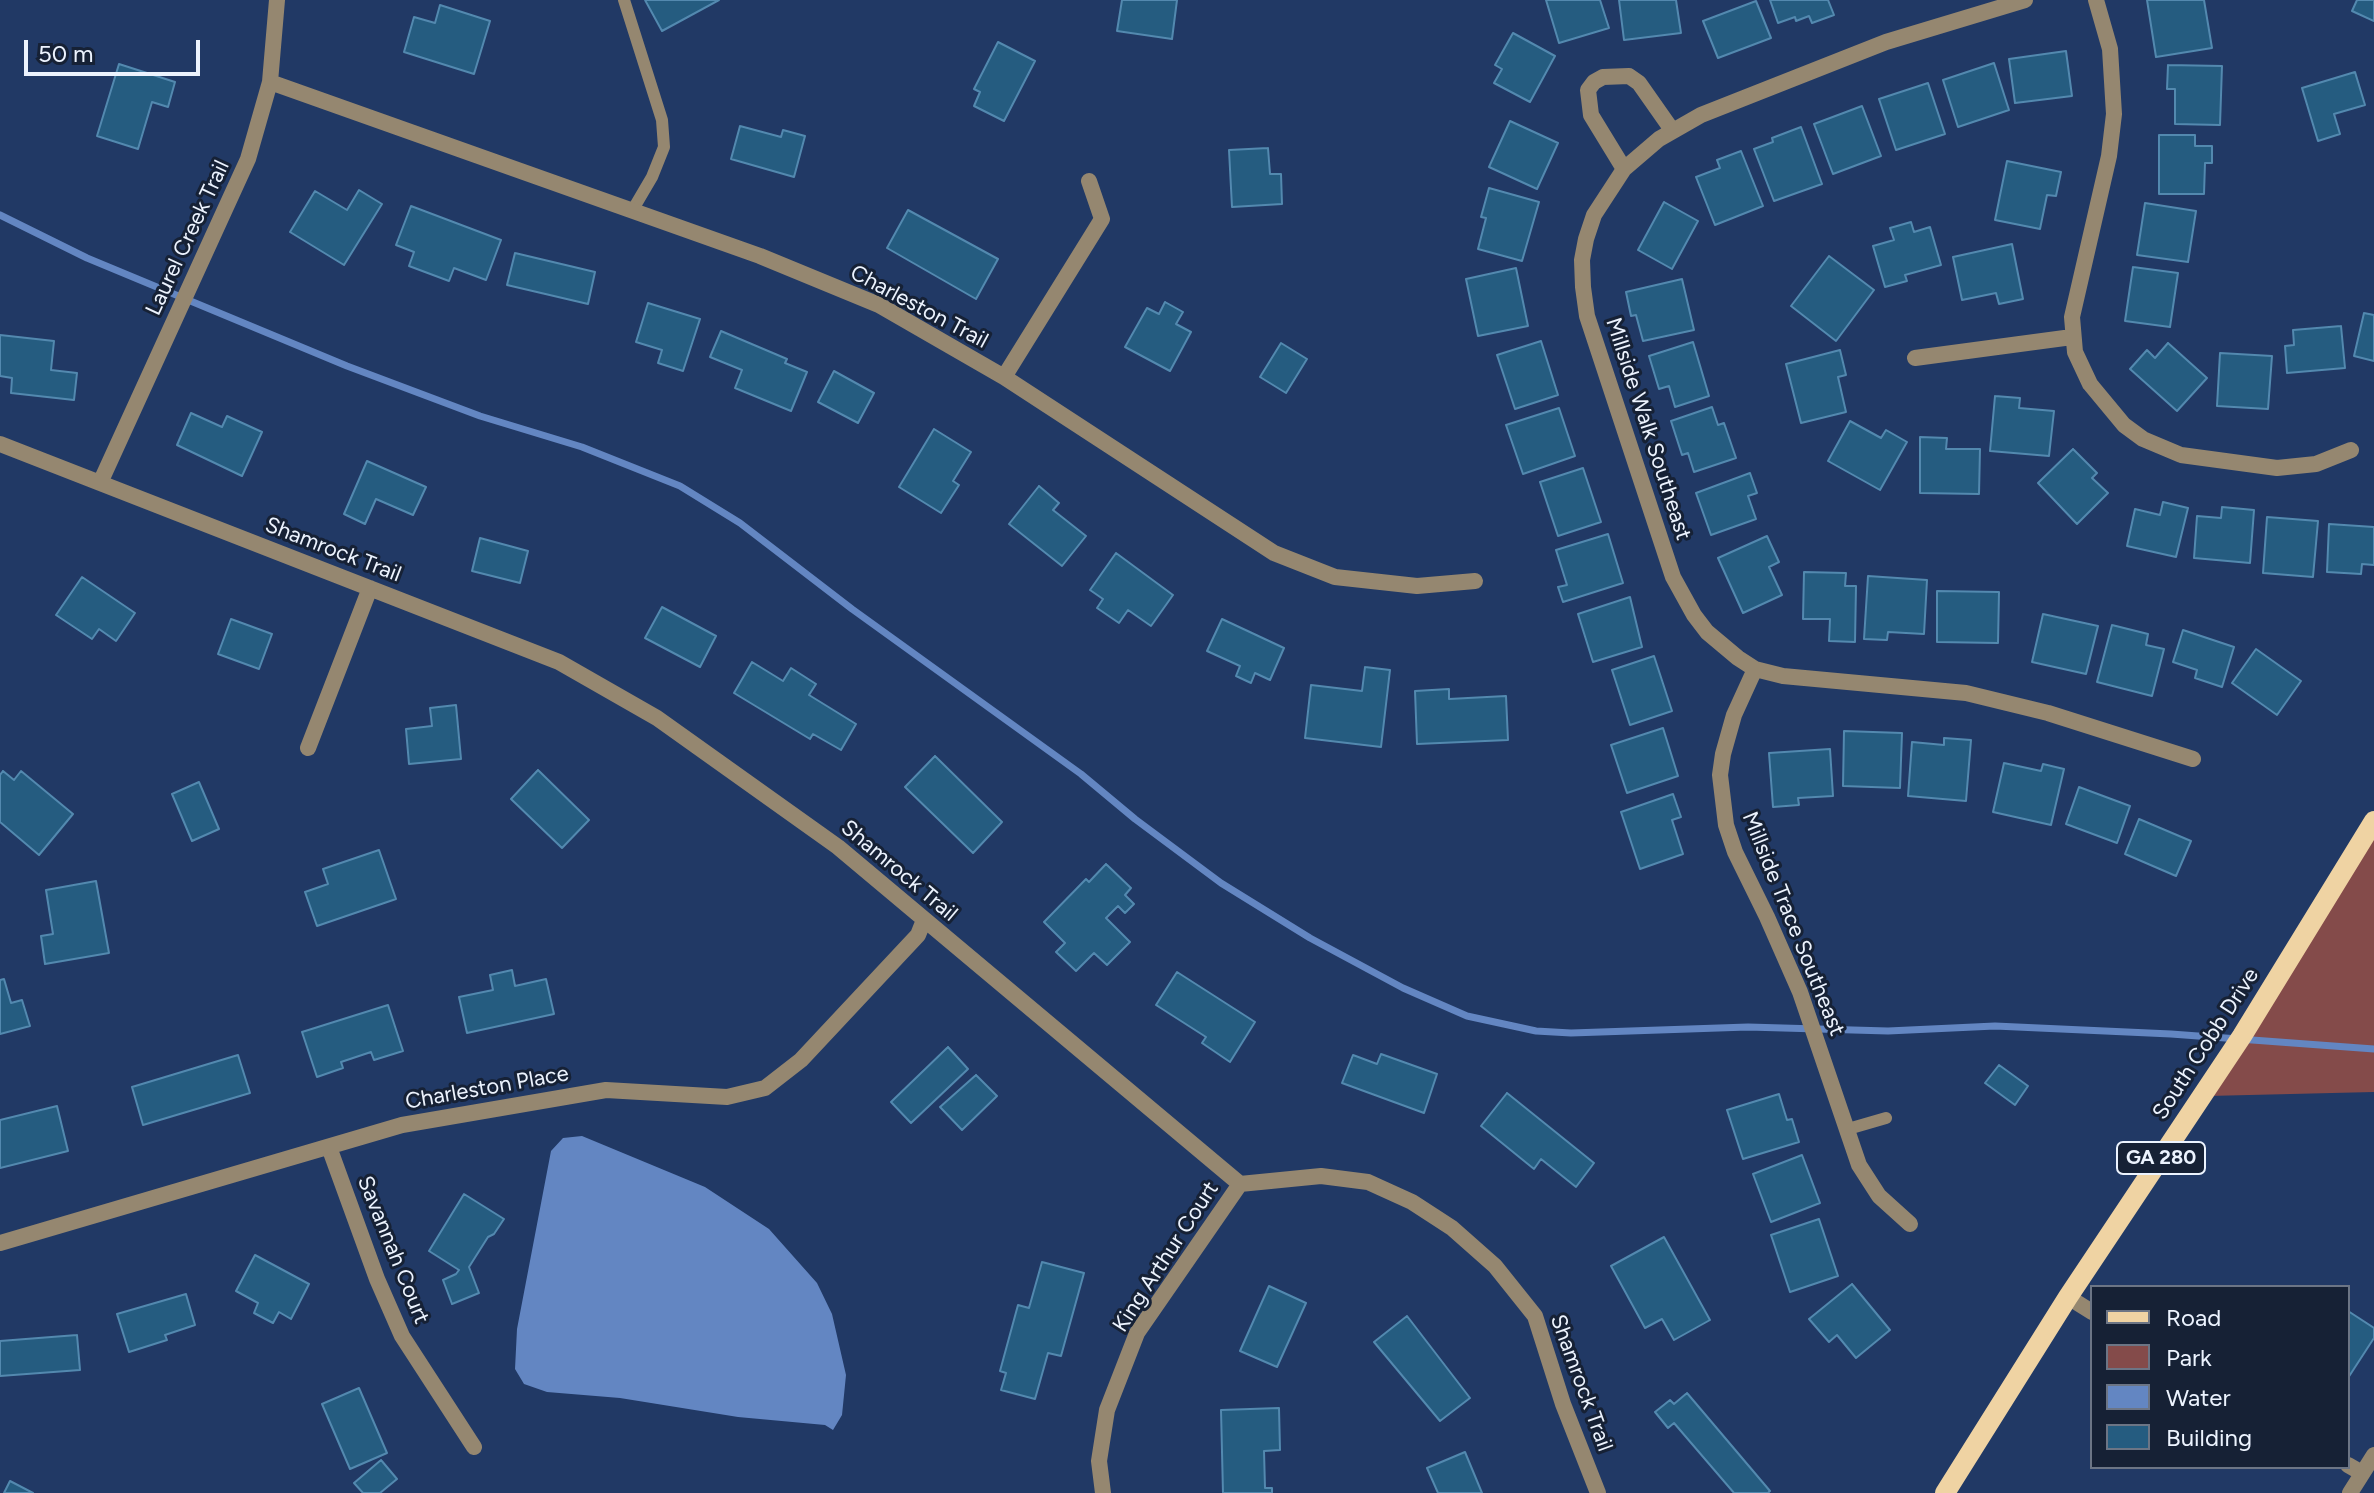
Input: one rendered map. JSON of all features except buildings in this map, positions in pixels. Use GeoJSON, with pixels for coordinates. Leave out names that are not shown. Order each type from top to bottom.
{"type":"FeatureCollection","features":[{"type":"Feature","properties":{"kind":"main road","name":"South Cobb Drive"},"geometry":{"type":"LineString","coordinates":[[1945,1493],[2068,1297],[2242,1036],[2374,821]]}},
{"type":"Feature","properties":{"kind":"street","name":"Laurel Creek Trail"},"geometry":{"type":"LineString","coordinates":[[100,483],[248,159],[270,82],[277,0]]}},
{"type":"Feature","properties":{"kind":"street","name":"Millside Walk Southeast"},"geometry":{"type":"LineString","coordinates":[[2025,0],[1886,42],[1701,115],[1672,130],[1638,154],[1604,197],[1586,239],[1583,287],[1587,316],[1664,549],[1683,597],[1707,632],[1755,669],[1783,676],[1966,693],[2048,713],[2193,759]]}},
{"type":"Feature","properties":{"kind":"street"},"geometry":{"type":"LineString","coordinates":[[2096,0],[2110,49],[2114,114],[2105,176],[2076,292],[2072,337],[2080,365],[2107,407],[2124,425],[2161,448],[2191,457],[2277,468],[2316,464],[2351,450]]}},
{"type":"Feature","properties":{"kind":"street"},"geometry":{"type":"LineString","coordinates":[[1624,169],[1591,115],[1588,90],[1594,82],[1603,77],[1629,76],[1639,83],[1672,130]]}},
{"type":"Feature","properties":{"kind":"street","name":"Charleston Trail"},"geometry":{"type":"LineString","coordinates":[[270,82],[760,256],[879,305],[1004,377],[1274,553],[1335,577],[1417,586],[1475,581]]}},
{"type":"Feature","properties":{"kind":"street"},"geometry":{"type":"LineString","coordinates":[[1004,377],[1102,219],[1089,181]]}},
{"type":"Feature","properties":{"kind":"street"},"geometry":{"type":"LineString","coordinates":[[1915,358],[2072,337]]}},
{"type":"Feature","properties":{"kind":"street","name":"Shamrock Trail"},"geometry":{"type":"LineString","coordinates":[[0,444],[559,662],[657,718],[838,847],[1240,1184],[1321,1176],[1368,1182],[1412,1202],[1452,1228],[1495,1266],[1535,1316],[1563,1404],[1598,1493]]}},
{"type":"Feature","properties":{"kind":"street"},"geometry":{"type":"LineString","coordinates":[[308,748],[370,588]]}},
{"type":"Feature","properties":{"kind":"street","name":"Millside Trace Southeast"},"geometry":{"type":"LineString","coordinates":[[1755,669],[1734,715],[1723,754],[1720,775],[1726,825],[1735,852],[1800,992],[1859,1165],[1868,1183],[1892,1211],[1910,1224]]}},
{"type":"Feature","properties":{"kind":"street","name":"Charleston Place"},"geometry":{"type":"LineString","coordinates":[[0,1243],[402,1125],[606,1090],[727,1097],[765,1088],[801,1060],[918,935],[924,920]]}},
{"type":"Feature","properties":{"kind":"street","name":"Savannah Court"},"geometry":{"type":"LineString","coordinates":[[329,1147],[377,1279],[402,1336],[474,1447]]}},
{"type":"Feature","properties":{"kind":"street","name":"King Arthur Court"},"geometry":{"type":"LineString","coordinates":[[1103,1493],[1099,1461],[1107,1410],[1137,1333],[1240,1184]]}},
{"type":"Feature","properties":{"kind":"street"},"geometry":{"type":"LineString","coordinates":[[2068,1297],[2090,1311]]}},
{"type":"Feature","properties":{"kind":"street"},"geometry":{"type":"LineString","coordinates":[[2350,1493],[2355,1469],[2374,1455]]}},
{"type":"Feature","properties":{"kind":"lane"},"geometry":{"type":"LineString","coordinates":[[624,0],[662,120],[664,147],[652,177],[632,211]]}},
{"type":"Feature","properties":{"kind":"lane"},"geometry":{"type":"LineString","coordinates":[[1848,1129],[1886,1118]]}},
{"type":"Feature","properties":{"kind":"green space"},"geometry":{"type":"Polygon","coordinates":[[[2374,813],[2374,1092],[2208,1096],[2374,813]]]}},
{"type":"Feature","properties":{"kind":"water"},"geometry":{"type":"Polygon","coordinates":[[[582,1136],[705,1187],[769,1229],[817,1283],[832,1314],[846,1375],[842,1415],[833,1430],[825,1425],[738,1417],[620,1398],[547,1392],[524,1384],[515,1369],[517,1329],[551,1151],[563,1138],[582,1136]]]}},
{"type":"Feature","properties":{"kind":"waterway"},"geometry":{"type":"LineString","coordinates":[[0,215],[87,258],[347,366],[480,416],[582,447],[680,486],[740,523],[852,609],[1081,774],[1221,883],[1310,938],[1403,988],[1467,1016],[1536,1031],[1571,1033],[1748,1027],[1888,1031],[1995,1026],[2171,1034],[2374,1049]]}}]}
